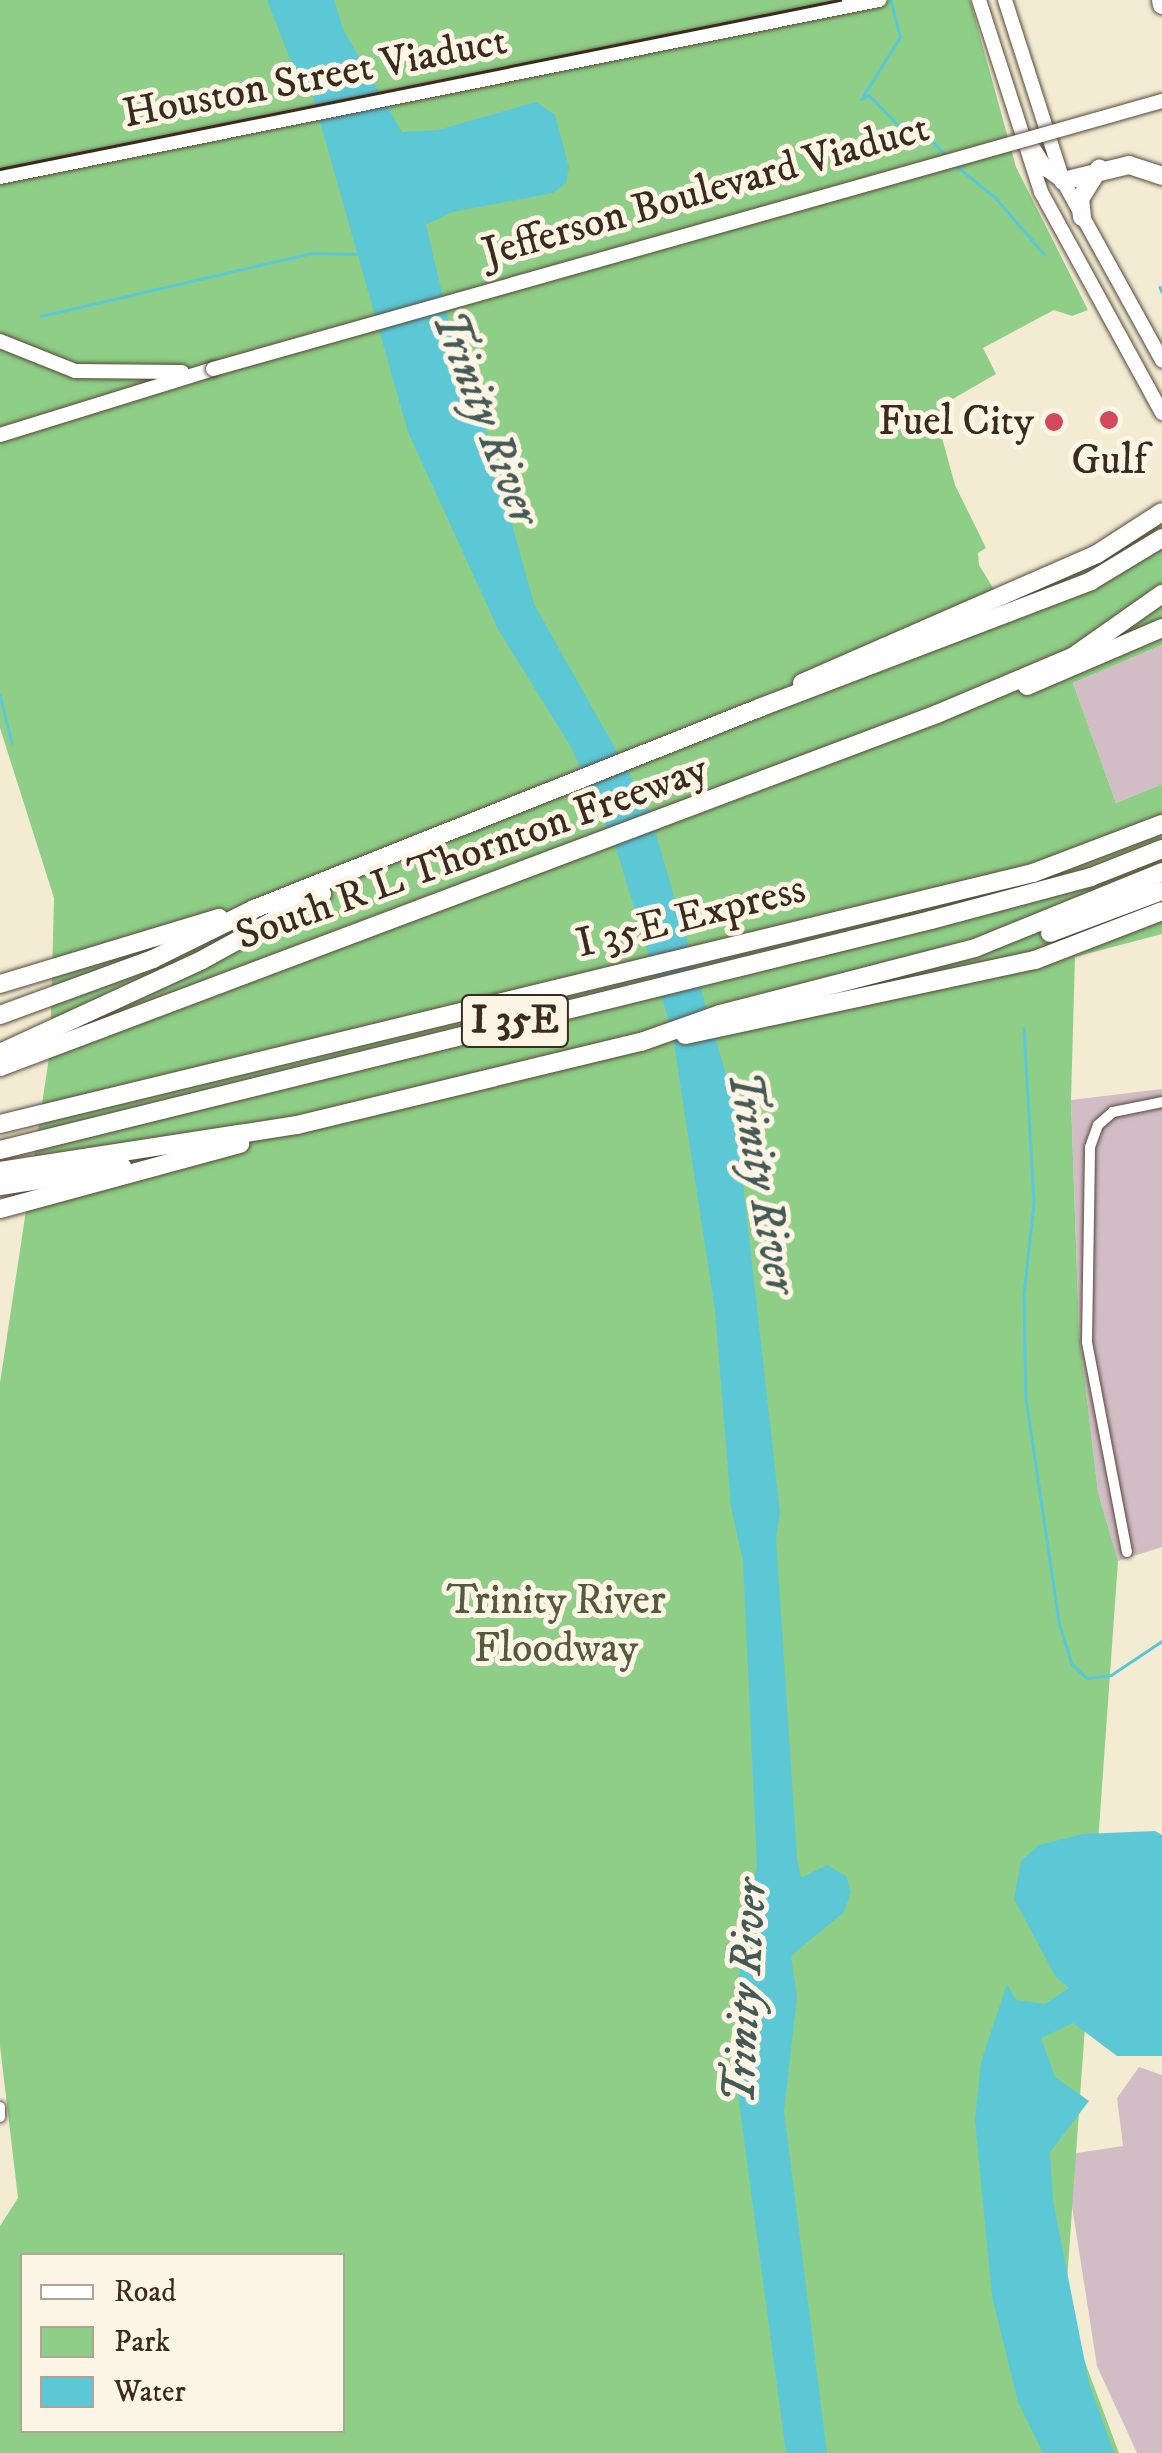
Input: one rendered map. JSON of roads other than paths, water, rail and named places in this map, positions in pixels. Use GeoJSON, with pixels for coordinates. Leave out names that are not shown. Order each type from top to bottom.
{"type":"FeatureCollection","features":[{"type":"Feature","properties":{"kind":"highway"},"geometry":{"type":"LineString","coordinates":[[1063,181],[1100,168],[1129,166],[1162,176]]}},
{"type":"Feature","properties":{"kind":"highway"},"geometry":{"type":"LineString","coordinates":[[1082,216],[1080,199],[1100,168]]}},
{"type":"Feature","properties":{"kind":"highway"},"geometry":{"type":"LineString","coordinates":[[1091,582],[1162,514]]}},
{"type":"Feature","properties":{"kind":"highway"},"geometry":{"type":"LineString","coordinates":[[760,708],[879,645],[1097,554],[1162,514]]}},
{"type":"Feature","properties":{"kind":"highway"},"geometry":{"type":"LineString","coordinates":[[0,1016],[167,953],[254,909],[760,708],[1091,582],[1162,538]]}},
{"type":"Feature","properties":{"kind":"highway"},"geometry":{"type":"LineString","coordinates":[[968,702],[1074,656],[1162,594]]}},
{"type":"Feature","properties":{"kind":"highway"},"geometry":{"type":"LineString","coordinates":[[968,702],[1056,678],[1162,628]]}},
{"type":"Feature","properties":{"kind":"highway","name":"South R L Thornton Freeway"},"geometry":{"type":"LineString","coordinates":[[0,1067],[968,702]]}},
{"type":"Feature","properties":{"kind":"highway"},"geometry":{"type":"LineString","coordinates":[[0,1053],[185,968],[309,899],[456,841],[526,801]]}},
{"type":"Feature","properties":{"kind":"highway","name":"I 35E Express"},"geometry":{"type":"LineString","coordinates":[[0,1124],[1034,873],[1162,824]]}},
{"type":"Feature","properties":{"kind":"highway","name":"I 35E"},"geometry":{"type":"LineString","coordinates":[[0,1150],[1031,894],[1162,849]]}},
{"type":"Feature","properties":{"kind":"highway"},"geometry":{"type":"LineString","coordinates":[[641,1042],[822,988],[984,956],[1070,920],[1162,872]]}},
{"type":"Feature","properties":{"kind":"highway"},"geometry":{"type":"LineString","coordinates":[[1070,920],[1162,891]]}},
{"type":"Feature","properties":{"kind":"highway"},"geometry":{"type":"LineString","coordinates":[[0,984],[254,909]]}},
{"type":"Feature","properties":{"kind":"highway"},"geometry":{"type":"LineString","coordinates":[[0,1171],[297,1124],[641,1042],[974,975],[1123,928],[1162,911]]}},
{"type":"Feature","properties":{"kind":"highway"},"geometry":{"type":"LineString","coordinates":[[0,1208],[227,1149],[297,1124]]}},
{"type":"Feature","properties":{"kind":"highway"},"geometry":{"type":"LineString","coordinates":[[0,1186],[227,1149]]}},
{"type":"Feature","properties":{"kind":"main road","name":"Houston Street Viaduct"},"geometry":{"type":"LineString","coordinates":[[0,176],[879,0]]}},
{"type":"Feature","properties":{"kind":"main road"},"geometry":{"type":"LineString","coordinates":[[1005,0],[1063,181],[1162,360]]}},
{"type":"Feature","properties":{"kind":"main road"},"geometry":{"type":"LineString","coordinates":[[984,1],[1041,192],[1162,412]]}},
{"type":"Feature","properties":{"kind":"main road","name":"Jefferson Boulevard Viaduct"},"geometry":{"type":"LineString","coordinates":[[213,369],[1162,101]]}},
{"type":"Feature","properties":{"kind":"main road"},"geometry":{"type":"LineString","coordinates":[[1016,113],[1036,156],[1063,181]]}},
{"type":"Feature","properties":{"kind":"main road"},"geometry":{"type":"LineString","coordinates":[[0,341],[56,366],[104,375],[213,369]]}},
{"type":"Feature","properties":{"kind":"main road"},"geometry":{"type":"LineString","coordinates":[[0,436],[213,369]]}},
{"type":"Feature","properties":{"kind":"main road"},"geometry":{"type":"LineString","coordinates":[[0,446],[74,412]]}},
{"type":"Feature","properties":{"kind":"street"},"geometry":{"type":"LineString","coordinates":[[1127,1552],[1086,1315],[1090,1147],[1098,1125],[1113,1112],[1162,1102]]}},
{"type":"Feature","properties":{"kind":"street"},"geometry":{"type":"LineString","coordinates":[[0,2107],[0,2117]]}},
{"type":"Feature","properties":{"kind":"water","name":"Trinity River"},"geometry":{"type":"Polygon","coordinates":[[[267,0],[334,0],[343,29],[402,132],[438,130],[536,102],[555,115],[569,167],[566,183],[553,193],[452,212],[426,225],[457,356],[476,394],[534,604],[648,807],[734,1102],[780,1513],[776,1538],[797,1858],[801,1878],[827,1865],[846,1876],[851,1892],[844,1912],[791,1956],[797,1997],[784,2111],[827,2453],[786,2453],[737,2087],[740,1942],[757,1866],[743,1561],[731,1507],[715,1310],[672,1031],[615,845],[571,747],[498,629],[408,432],[313,97],[297,77],[267,0]]]}},
{"type":"Feature","properties":{"kind":"water"},"geometry":{"type":"Polygon","coordinates":[[[1155,1831],[1162,1835],[1162,2056],[1117,2056],[1073,2023],[1041,2038],[1055,2077],[1089,2101],[1050,2152],[1053,2201],[1089,2383],[1114,2453],[1043,2453],[1018,2402],[992,2296],[975,2120],[981,2062],[1007,1984],[1016,2000],[1045,2004],[1069,1988],[1056,1977],[1014,1899],[1021,1861],[1039,1845],[1083,1834],[1155,1831]]]}},
{"type":"Feature","properties":{"kind":"waterway"},"geometry":{"type":"LineString","coordinates":[[863,96],[900,37],[890,0]]}},
{"type":"Feature","properties":{"kind":"waterway"},"geometry":{"type":"LineString","coordinates":[[861,99],[869,95],[909,136],[934,143],[945,154]]}},
{"type":"Feature","properties":{"kind":"waterway"},"geometry":{"type":"LineString","coordinates":[[954,164],[996,198],[1044,254]]}},
{"type":"Feature","properties":{"kind":"waterway"},"geometry":{"type":"LineString","coordinates":[[41,316],[311,253],[357,254]]}},
{"type":"Feature","properties":{"kind":"waterway"},"geometry":{"type":"LineString","coordinates":[[1160,287],[1162,292]]}},
{"type":"Feature","properties":{"kind":"waterway"},"geometry":{"type":"LineString","coordinates":[[0,695],[12,743]]}},
{"type":"Feature","properties":{"kind":"waterway"},"geometry":{"type":"LineString","coordinates":[[1024,1028],[1034,1204],[1024,1295],[1026,1398],[1059,1622],[1072,1664],[1087,1678],[1111,1675],[1162,1641]]}},
{"type":"Feature","properties":{"kind":"tram line"},"geometry":{"type":"LineString","coordinates":[[0,169],[840,0]]}},
{"type":"Feature","properties":{"kind":"place","name":"Gulf"},"geometry":{"type":"Point","coordinates":[1109,420]}},
{"type":"Feature","properties":{"kind":"place","name":"Fuel City"},"geometry":{"type":"Point","coordinates":[1054,422]}},
{"type":"Feature","properties":{"kind":"park label","name":"Trinity River Floodway"},"geometry":{"type":"Point","coordinates":[556,1625]}}]}
